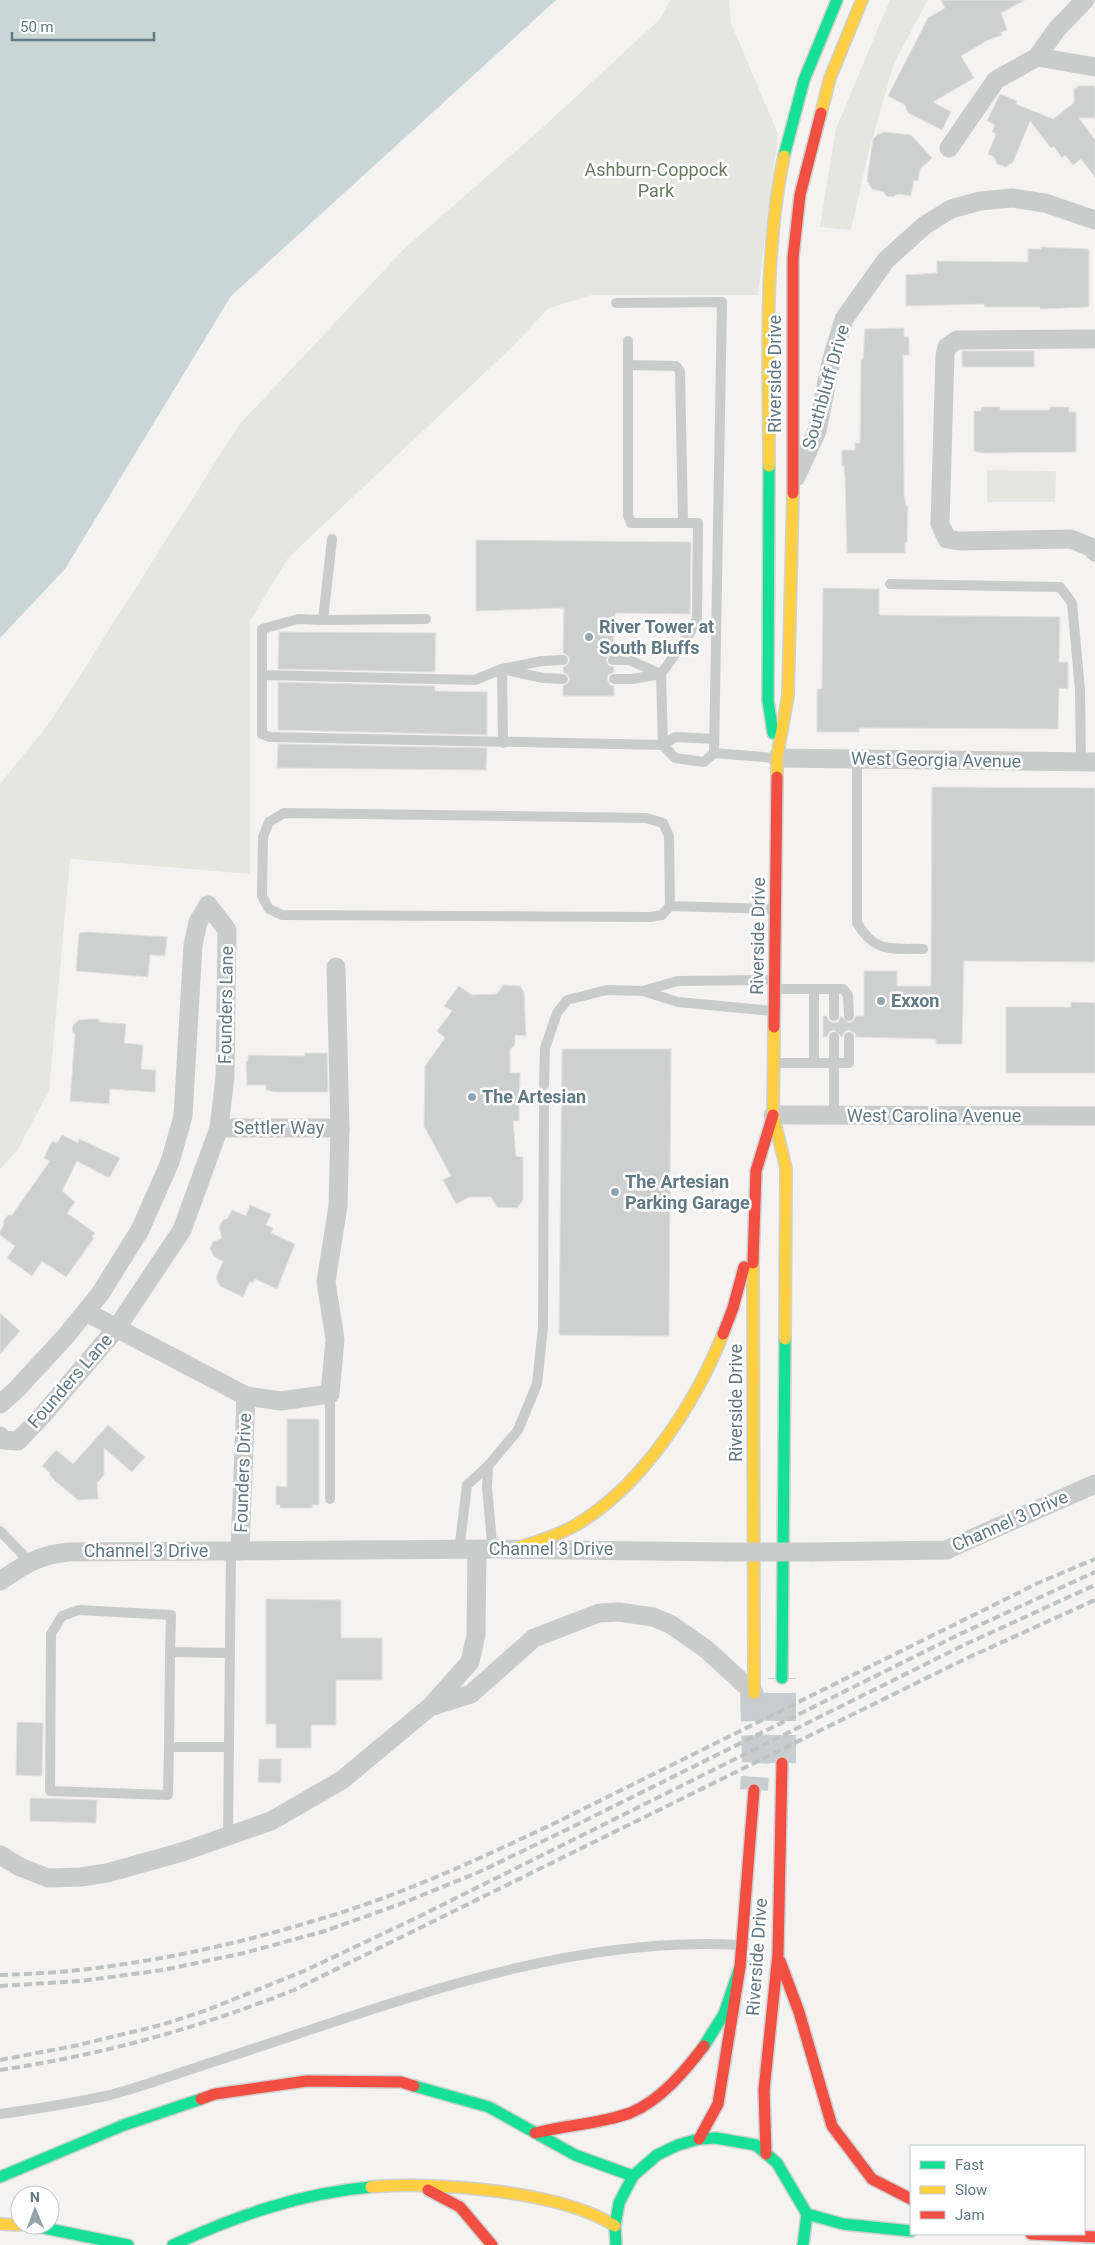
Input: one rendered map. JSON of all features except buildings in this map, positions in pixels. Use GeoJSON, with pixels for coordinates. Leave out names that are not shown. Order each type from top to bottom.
{"type":"FeatureCollection","features":[{"type":"Feature","properties":{"kind":"main road","name":"Riverside Drive"},"geometry":{"type":"LineString","coordinates":[[782,1678],[786,1168],[773,1115],[777,758],[768,701],[769,407],[774,241],[782,163],[797,100],[826,22],[837,0]]}},
{"type":"Feature","properties":{"kind":"main road","name":"Riverside Drive"},"geometry":{"type":"LineString","coordinates":[[777,758],[788,695],[793,484],[793,258],[800,196],[830,78],[862,0]]}},
{"type":"Feature","properties":{"kind":"main road","name":"Riverside Drive"},"geometry":{"type":"LineString","coordinates":[[754,1693],[754,1230],[756,1170],[773,1115]]}},
{"type":"Feature","properties":{"kind":"main road"},"geometry":{"type":"LineString","coordinates":[[514,1549],[562,1533],[590,1516],[609,1501],[643,1466],[668,1433],[703,1376],[733,1308],[754,1230]]}},
{"type":"Feature","properties":{"kind":"main road","name":"Riverside Drive"},"geometry":{"type":"LineString","coordinates":[[766,2154],[764,2090],[778,1954],[782,1763]]}},
{"type":"Feature","properties":{"kind":"main road","name":"Riverside Drive"},"geometry":{"type":"LineString","coordinates":[[699,2139],[718,2104],[740,1967],[754,1790]]}},
{"type":"Feature","properties":{"kind":"main road"},"geometry":{"type":"LineString","coordinates":[[778,1954],[799,2012],[832,2126],[872,2179],[910,2198]]}},
{"type":"Feature","properties":{"kind":"main road"},"geometry":{"type":"LineString","coordinates":[[535,2133],[633,2112],[665,2091],[694,2058],[724,2016],[740,1967]]}},
{"type":"Feature","properties":{"kind":"main road"},"geometry":{"type":"LineString","coordinates":[[0,2177],[124,2125],[215,2094],[307,2081],[401,2082],[490,2106],[575,2155],[633,2176]]}},
{"type":"Feature","properties":{"kind":"main road"},"geometry":{"type":"LineString","coordinates":[[616,2245],[615,2226],[619,2203],[633,2176],[658,2155],[678,2145],[699,2139],[716,2138],[756,2145],[777,2163],[807,2214],[803,2245]]}},
{"type":"Feature","properties":{"kind":"main road"},"geometry":{"type":"LineString","coordinates":[[173,2245],[219,2224],[310,2196],[357,2188],[420,2186],[483,2190],[550,2201],[586,2210],[615,2226]]}},
{"type":"Feature","properties":{"kind":"main road"},"geometry":{"type":"LineString","coordinates":[[420,2186],[460,2207],[492,2245]]}},
{"type":"Feature","properties":{"kind":"main road"},"geometry":{"type":"LineString","coordinates":[[807,2214],[843,2224],[910,2231]]}},
{"type":"Feature","properties":{"kind":"main road"},"geometry":{"type":"LineString","coordinates":[[60,2231],[128,2245]]}},
{"type":"Feature","properties":{"kind":"main road"},"geometry":{"type":"LineString","coordinates":[[1052,2235],[1095,2237]]}},
{"type":"Feature","properties":{"kind":"street"},"geometry":{"type":"LineString","coordinates":[[949,148],[996,80],[1037,57],[1057,29],[1085,0]]}},
{"type":"Feature","properties":{"kind":"street"},"geometry":{"type":"LineString","coordinates":[[1037,57],[1095,67]]}},
{"type":"Feature","properties":{"kind":"street","name":"Southbluff Drive"},"geometry":{"type":"LineString","coordinates":[[793,484],[817,431],[831,362],[844,319],[886,260],[925,225],[951,209],[980,201],[1012,198],[1045,203],[1095,220]]}},
{"type":"Feature","properties":{"kind":"street"},"geometry":{"type":"LineString","coordinates":[[1095,339],[957,340],[948,347],[945,356],[940,524],[947,539],[959,541],[1071,539],[1093,548],[1095,552]]}},
{"type":"Feature","properties":{"kind":"street","name":"West Georgia Avenue"},"geometry":{"type":"LineString","coordinates":[[777,758],[1088,762]]}},
{"type":"Feature","properties":{"kind":"street","name":"Founders Lane"},"geometry":{"type":"LineString","coordinates":[[0,1404],[16,1390],[59,1344],[100,1294],[140,1230],[170,1162],[183,1116],[193,945],[198,922],[208,904],[227,930],[225,1077],[219,1128],[182,1230],[116,1329],[41,1417],[18,1440],[3,1440],[0,1436]]}},
{"type":"Feature","properties":{"kind":"street"},"geometry":{"type":"LineString","coordinates":[[86,1312],[246,1396],[281,1401],[330,1394],[335,1339],[326,1282],[338,1206],[340,1128],[336,967]]}},
{"type":"Feature","properties":{"kind":"street","name":"West Carolina Avenue"},"geometry":{"type":"LineString","coordinates":[[773,1115],[1095,1116]]}},
{"type":"Feature","properties":{"kind":"street","name":"Settler Way"},"geometry":{"type":"LineString","coordinates":[[219,1128],[340,1128]]}},
{"type":"Feature","properties":{"kind":"street","name":"Founders Drive"},"geometry":{"type":"LineString","coordinates":[[236,1551],[246,1396]]}},
{"type":"Feature","properties":{"kind":"street","name":"Channel 3 Drive"},"geometry":{"type":"LineString","coordinates":[[0,1581],[30,1562],[48,1554],[68,1552],[477,1549],[726,1552],[946,1550],[1095,1484]]}},
{"type":"Feature","properties":{"kind":"street"},"geometry":{"type":"LineString","coordinates":[[0,1855],[20,1868],[48,1878],[81,1878],[156,1860],[271,1821],[342,1780],[431,1706],[470,1662],[476,1635],[477,1549]]}},
{"type":"Feature","properties":{"kind":"street"},"geometry":{"type":"LineString","coordinates":[[431,1706],[471,1694],[534,1638],[599,1613],[619,1612],[645,1615],[670,1624],[706,1650],[754,1693]]}},
{"type":"Feature","properties":{"kind":"lane"},"geometry":{"type":"LineString","coordinates":[[616,303],[722,302],[714,753]]}},
{"type":"Feature","properties":{"kind":"lane"},"geometry":{"type":"LineString","coordinates":[[628,341],[628,515],[631,522],[698,523],[697,619],[689,635],[661,674],[663,744],[674,758],[704,762],[714,753],[777,758]]}},
{"type":"Feature","properties":{"kind":"lane"},"geometry":{"type":"LineString","coordinates":[[628,364],[676,366],[680,371],[683,523]]}},
{"type":"Feature","properties":{"kind":"lane"},"geometry":{"type":"LineString","coordinates":[[323,620],[332,539]]}},
{"type":"Feature","properties":{"kind":"lane"},"geometry":{"type":"LineString","coordinates":[[890,584],[1060,587],[1072,603],[1088,762]]}},
{"type":"Feature","properties":{"kind":"lane"},"geometry":{"type":"LineString","coordinates":[[426,619],[298,620],[262,629],[262,734],[270,737],[504,743],[663,744],[676,737],[714,738]]}},
{"type":"Feature","properties":{"kind":"lane"},"geometry":{"type":"LineString","coordinates":[[262,675],[475,680],[502,669],[542,661],[563,660]]}},
{"type":"Feature","properties":{"kind":"lane"},"geometry":{"type":"LineString","coordinates":[[613,660],[629,660],[661,674]]}},
{"type":"Feature","properties":{"kind":"lane"},"geometry":{"type":"LineString","coordinates":[[502,669],[543,678],[563,679]]}},
{"type":"Feature","properties":{"kind":"lane"},"geometry":{"type":"LineString","coordinates":[[502,669],[504,743]]}},
{"type":"Feature","properties":{"kind":"lane"},"geometry":{"type":"LineString","coordinates":[[614,679],[632,679],[661,674]]}},
{"type":"Feature","properties":{"kind":"lane"},"geometry":{"type":"LineString","coordinates":[[857,759],[857,923],[867,939],[883,948],[923,949]]}},
{"type":"Feature","properties":{"kind":"lane"},"geometry":{"type":"LineString","coordinates":[[670,906],[669,836],[663,823],[646,818],[284,813],[269,822],[262,837],[262,896],[269,909],[282,915],[650,918],[662,915],[670,906],[776,909]]}},
{"type":"Feature","properties":{"kind":"lane"},"geometry":{"type":"LineString","coordinates":[[642,991],[678,981],[774,984],[843,989],[848,995],[849,1016]]}},
{"type":"Feature","properties":{"kind":"lane"},"geometry":{"type":"LineString","coordinates":[[814,988],[814,1063]]}},
{"type":"Feature","properties":{"kind":"lane"},"geometry":{"type":"LineString","coordinates":[[834,988],[834,1016]]}},
{"type":"Feature","properties":{"kind":"lane"},"geometry":{"type":"LineString","coordinates":[[544,1085],[545,1048],[557,1013],[567,1000],[607,990],[642,991],[678,1002],[774,1012]]}},
{"type":"Feature","properties":{"kind":"lane"},"geometry":{"type":"LineString","coordinates":[[834,1037],[834,1116]]}},
{"type":"Feature","properties":{"kind":"lane"},"geometry":{"type":"LineString","coordinates":[[773,1063],[849,1063],[850,1038]]}},
{"type":"Feature","properties":{"kind":"lane"},"geometry":{"type":"LineString","coordinates":[[488,1466],[487,1487],[492,1543],[477,1549],[460,1543],[467,1485],[488,1466],[518,1430],[537,1384],[543,1327],[544,1105]]}},
{"type":"Feature","properties":{"kind":"lane"},"geometry":{"type":"LineString","coordinates":[[330,1394],[330,1499]]}},
{"type":"Feature","properties":{"kind":"lane"},"geometry":{"type":"LineString","coordinates":[[0,1531],[30,1562]]}},
{"type":"Feature","properties":{"kind":"lane"},"geometry":{"type":"LineString","coordinates":[[228,1837],[230,1653],[236,1551]]}},
{"type":"Feature","properties":{"kind":"lane"},"geometry":{"type":"LineString","coordinates":[[79,1610],[171,1615],[170,1652],[168,1795],[50,1791],[51,1634],[62,1616],[79,1610]]}},
{"type":"Feature","properties":{"kind":"lane"},"geometry":{"type":"LineString","coordinates":[[170,1652],[230,1653]]}},
{"type":"Feature","properties":{"kind":"lane"},"geometry":{"type":"LineString","coordinates":[[170,1747],[229,1747]]}},
{"type":"Feature","properties":{"kind":"lane"},"geometry":{"type":"LineString","coordinates":[[0,2114],[110,2095],[454,1984],[543,1962],[662,1945],[710,1943],[742,1945]]}},
{"type":"Feature","properties":{"kind":"green space","name":"Ashburn-Coppock Park"},"geometry":{"type":"Polygon","coordinates":[[[670,0],[729,0],[731,23],[778,134],[758,295],[592,295],[549,308],[511,348],[288,558],[250,621],[250,874],[70,859],[49,1091],[18,1149],[0,1169],[0,784],[51,721],[239,425],[405,248],[541,129],[660,19],[670,0]]]}},
{"type":"Feature","properties":{"kind":"green space"},"geometry":{"type":"Polygon","coordinates":[[[890,0],[928,0],[894,63],[868,154],[851,230],[820,227],[836,129],[890,0]]]}},
{"type":"Feature","properties":{"kind":"green space"},"geometry":{"type":"Polygon","coordinates":[[[987,470],[1056,471],[1055,502],[987,502],[987,470]]]}},
{"type":"Feature","properties":{"kind":"shaded area"},"geometry":{"type":"Polygon","coordinates":[[[0,0],[556,0],[231,296],[65,569],[0,638],[0,0]]]}},
{"type":"Feature","properties":{"kind":"tunnel"},"geometry":{"type":"LineString","coordinates":[[782,1678],[782,1763]]}},
{"type":"Feature","properties":{"kind":"tunnel"},"geometry":{"type":"LineString","coordinates":[[754,1693],[756,1758],[754,1790]]}},
{"type":"Feature","properties":{"kind":"railway"},"geometry":{"type":"LineString","coordinates":[[0,1975],[79,1970],[140,1962],[201,1950],[261,1936],[320,1919],[410,1888],[555,1823],[1038,1583],[1095,1559]]}},
{"type":"Feature","properties":{"kind":"railway"},"geometry":{"type":"LineString","coordinates":[[0,1986],[81,1981],[163,1970],[244,1953],[325,1931],[403,1903],[479,1872],[958,1635],[1095,1572]]}},
{"type":"Feature","properties":{"kind":"railway"},"geometry":{"type":"LineString","coordinates":[[0,2060],[74,2046],[161,2025],[207,2010],[304,1971],[414,1919],[966,1644],[1095,1585]]}},
{"type":"Feature","properties":{"kind":"railway"},"geometry":{"type":"LineString","coordinates":[[0,2070],[39,2064],[150,2039],[221,2017],[294,1990],[965,1659],[1095,1600]]}},
{"type":"Feature","properties":{"kind":"traffic: fast"},"geometry":{"type":"LineString","coordinates":[[784,156],[804,80],[837,0]]}},
{"type":"Feature","properties":{"kind":"traffic: fast"},"geometry":{"type":"LineString","coordinates":[[769,466],[768,701],[773,733]]}},
{"type":"Feature","properties":{"kind":"traffic: fast"},"geometry":{"type":"LineString","coordinates":[[782,1678],[785,1339]]}},
{"type":"Feature","properties":{"kind":"traffic: fast"},"geometry":{"type":"LineString","coordinates":[[704,2046],[724,2014],[740,1967]]}},
{"type":"Feature","properties":{"kind":"traffic: fast"},"geometry":{"type":"LineString","coordinates":[[414,2086],[489,2107],[575,2155],[633,2176]]}},
{"type":"Feature","properties":{"kind":"traffic: fast"},"geometry":{"type":"LineString","coordinates":[[0,2177],[124,2125],[201,2099]]}},
{"type":"Feature","properties":{"kind":"traffic: fast"},"geometry":{"type":"LineString","coordinates":[[616,2245],[615,2226],[619,2203],[633,2176],[657,2155],[678,2145],[699,2139],[716,2138],[756,2145],[777,2163],[807,2214],[803,2245]]}},
{"type":"Feature","properties":{"kind":"traffic: fast"},"geometry":{"type":"LineString","coordinates":[[173,2245],[269,2207],[319,2195],[371,2187]]}},
{"type":"Feature","properties":{"kind":"traffic: fast"},"geometry":{"type":"LineString","coordinates":[[807,2214],[843,2224],[910,2231]]}},
{"type":"Feature","properties":{"kind":"traffic: fast"},"geometry":{"type":"LineString","coordinates":[[60,2231],[128,2245]]}},
{"type":"Feature","properties":{"kind":"traffic: slow"},"geometry":{"type":"LineString","coordinates":[[821,113],[830,78],[862,0]]}},
{"type":"Feature","properties":{"kind":"traffic: slow"},"geometry":{"type":"LineString","coordinates":[[769,466],[768,350],[770,272],[777,194],[784,156]]}},
{"type":"Feature","properties":{"kind":"traffic: slow"},"geometry":{"type":"LineString","coordinates":[[777,777],[777,758],[788,695],[793,493]]}},
{"type":"Feature","properties":{"kind":"traffic: slow"},"geometry":{"type":"LineString","coordinates":[[774,1027],[773,1115],[786,1168],[785,1339]]}},
{"type":"Feature","properties":{"kind":"traffic: slow"},"geometry":{"type":"LineString","coordinates":[[753,1263],[754,1693]]}},
{"type":"Feature","properties":{"kind":"traffic: slow"},"geometry":{"type":"LineString","coordinates":[[514,1549],[567,1530],[598,1510],[622,1490],[663,1442],[681,1415],[697,1388],[723,1334]]}},
{"type":"Feature","properties":{"kind":"traffic: slow"},"geometry":{"type":"LineString","coordinates":[[371,2187],[462,2187],[497,2191],[563,2204],[592,2214],[615,2226]]}},
{"type":"Feature","properties":{"kind":"traffic: slow"},"geometry":{"type":"LineString","coordinates":[[0,2224],[10,2224]]}},
{"type":"Feature","properties":{"kind":"traffic: jam"},"geometry":{"type":"LineString","coordinates":[[793,493],[793,258],[800,195],[821,113]]}},
{"type":"Feature","properties":{"kind":"traffic: jam"},"geometry":{"type":"LineString","coordinates":[[774,1027],[777,777]]}},
{"type":"Feature","properties":{"kind":"traffic: jam"},"geometry":{"type":"LineString","coordinates":[[753,1263],[756,1171],[773,1115]]}},
{"type":"Feature","properties":{"kind":"traffic: jam"},"geometry":{"type":"LineString","coordinates":[[723,1334],[733,1308],[744,1267]]}},
{"type":"Feature","properties":{"kind":"traffic: jam"},"geometry":{"type":"LineString","coordinates":[[766,2154],[764,2090],[778,1954],[782,1763]]}},
{"type":"Feature","properties":{"kind":"traffic: jam"},"geometry":{"type":"LineString","coordinates":[[699,2139],[718,2104],[740,1967],[754,1790]]}},
{"type":"Feature","properties":{"kind":"traffic: jam"},"geometry":{"type":"LineString","coordinates":[[780,1961],[799,2012],[832,2126],[872,2179],[910,2198]]}},
{"type":"Feature","properties":{"kind":"traffic: jam"},"geometry":{"type":"LineString","coordinates":[[535,2133],[607,2120],[641,2108],[662,2093],[704,2046]]}},
{"type":"Feature","properties":{"kind":"traffic: jam"},"geometry":{"type":"LineString","coordinates":[[201,2099],[215,2094],[307,2081],[401,2082],[414,2086]]}},
{"type":"Feature","properties":{"kind":"traffic: jam"},"geometry":{"type":"LineString","coordinates":[[428,2190],[460,2207],[492,2245]]}},
{"type":"Feature","properties":{"kind":"traffic: jam"},"geometry":{"type":"LineString","coordinates":[[1052,2235],[1095,2237]]}},
{"type":"Feature","properties":{"kind":"place","name":"River Tower at South Bluffs"},"geometry":{"type":"Point","coordinates":[589,637]}},
{"type":"Feature","properties":{"kind":"place","name":"Exxon"},"geometry":{"type":"Point","coordinates":[881,1001]}},
{"type":"Feature","properties":{"kind":"place","name":"The Artesian"},"geometry":{"type":"Point","coordinates":[472,1097]}},
{"type":"Feature","properties":{"kind":"place","name":"The Artesian Parking Garage"},"geometry":{"type":"Point","coordinates":[615,1192]}}]}
